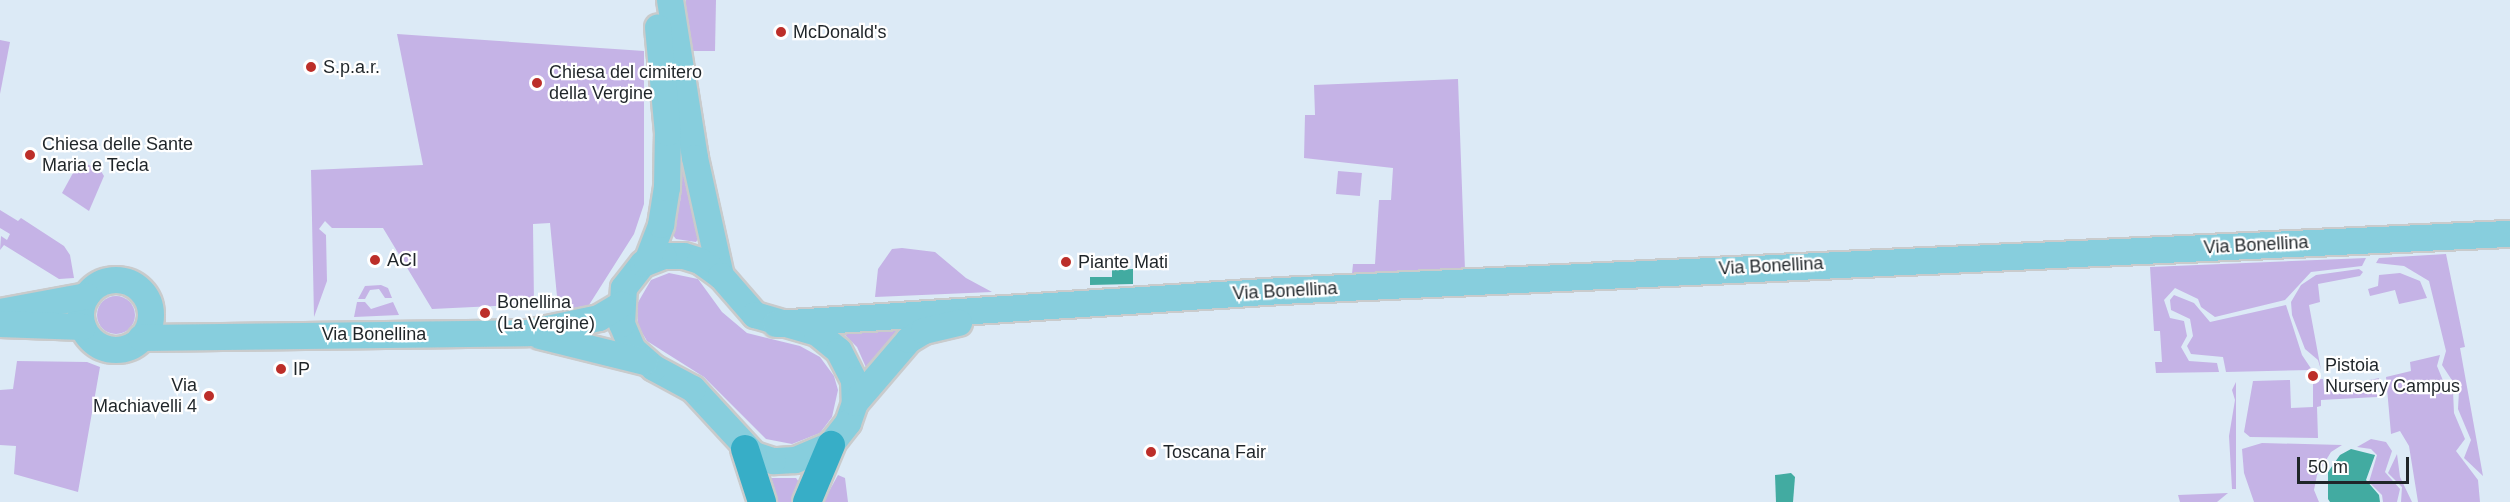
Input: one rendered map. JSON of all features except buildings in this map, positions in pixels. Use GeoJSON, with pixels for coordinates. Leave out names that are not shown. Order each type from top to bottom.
{"type":"FeatureCollection","features":[{"type":"Feature","properties":{"kind":"highway"},"geometry":{"type":"LineString","coordinates":[[807,502],[831,445]]}},
{"type":"Feature","properties":{"kind":"highway"},"geometry":{"type":"LineString","coordinates":[[745,449],[762,502]]}},
{"type":"Feature","properties":{"kind":"main road"},"geometry":{"type":"LineString","coordinates":[[654,0],[668,163],[665,206],[647,262],[626,284],[621,305],[626,337],[645,362],[693,390],[745,449],[764,459],[783,462],[807,459],[831,445]]}},
{"type":"Feature","properties":{"kind":"main road"},"geometry":{"type":"LineString","coordinates":[[670,0],[695,158],[721,276]]}},
{"type":"Feature","properties":{"kind":"main road","name":"Via Bonellina"},"geometry":{"type":"LineString","coordinates":[[776,324],[1032,305],[1753,267],[2510,234]]}},
{"type":"Feature","properties":{"kind":"main road"},"geometry":{"type":"LineString","coordinates":[[647,262],[664,256],[684,256],[721,276],[746,307],[776,324],[817,333],[834,344],[850,370],[855,403]]}},
{"type":"Feature","properties":{"kind":"main road"},"geometry":{"type":"LineString","coordinates":[[0,312],[87,296],[103,283],[125,282],[145,296],[150,314],[141,338]]}},
{"type":"Feature","properties":{"kind":"main road"},"geometry":{"type":"LineString","coordinates":[[0,324],[83,327],[81,314],[87,296]]}},
{"type":"Feature","properties":{"kind":"main road","name":"Via Bonellina"},"geometry":{"type":"LineString","coordinates":[[83,327],[94,342],[111,350],[127,348],[141,338],[219,335],[528,333],[599,318],[621,305]]}},
{"type":"Feature","properties":{"kind":"main road","name":"Via Bonellina"},"geometry":{"type":"LineString","coordinates":[[831,445],[848,423],[855,403],[916,335],[1032,305]]}},
{"type":"Feature","properties":{"kind":"main road","name":"Via Bonellina"},"geometry":{"type":"LineString","coordinates":[[150,314],[219,335]]}},
{"type":"Feature","properties":{"kind":"main road","name":"Via Bonellina"},"geometry":{"type":"LineString","coordinates":[[528,333],[645,362]]}},
{"type":"Feature","properties":{"kind":"shaded area"},"geometry":{"type":"Polygon","coordinates":[[[686,0],[716,0],[715,51],[692,51],[684,12],[686,0]]]}},
{"type":"Feature","properties":{"kind":"shaded area"},"geometry":{"type":"Polygon","coordinates":[[[397,34],[644,51],[644,204],[634,234],[589,305],[579,309],[558,307],[550,223],[533,224],[534,304],[432,309],[383,228],[332,228],[325,221],[319,229],[326,235],[327,281],[314,317],[311,170],[423,165],[397,34]]]}},
{"type":"Feature","properties":{"kind":"shaded area"},"geometry":{"type":"Polygon","coordinates":[[[0,40],[10,42],[0,94],[0,40]]]}},
{"type":"Feature","properties":{"kind":"shaded area"},"geometry":{"type":"Polygon","coordinates":[[[1458,79],[1465,270],[1352,274],[1353,264],[1375,264],[1379,200],[1391,200],[1393,168],[1304,158],[1305,115],[1315,115],[1314,85],[1458,79]]]}},
{"type":"Feature","properties":{"kind":"shaded area"},"geometry":{"type":"Polygon","coordinates":[[[79,162],[99,168],[104,176],[89,211],[62,193],[79,162]]]}},
{"type":"Feature","properties":{"kind":"shaded area"},"geometry":{"type":"Polygon","coordinates":[[[681,162],[686,162],[700,236],[696,242],[676,239],[672,234],[681,197],[681,162]]]}},
{"type":"Feature","properties":{"kind":"shaded area"},"geometry":{"type":"Polygon","coordinates":[[[1338,171],[1362,173],[1360,196],[1336,194],[1338,171]]]}},
{"type":"Feature","properties":{"kind":"shaded area"},"geometry":{"type":"Polygon","coordinates":[[[0,210],[18,221],[21,218],[64,246],[70,255],[74,278],[59,279],[4,245],[0,250],[1,236],[7,240],[10,234],[0,228],[0,210]]]}},
{"type":"Feature","properties":{"kind":"shaded area"},"geometry":{"type":"Polygon","coordinates":[[[892,249],[935,252],[966,278],[992,292],[875,297],[878,269],[892,249]]]}},
{"type":"Feature","properties":{"kind":"shaded area"},"geometry":{"type":"Polygon","coordinates":[[[2446,254],[2465,347],[2460,348],[2483,476],[2464,458],[2471,440],[2458,409],[2459,391],[2442,365],[2446,351],[2429,281],[2404,266],[2376,263],[2379,258],[2446,254]]]}},
{"type":"Feature","properties":{"kind":"shaded area"},"geometry":{"type":"Polygon","coordinates":[[[2366,258],[2362,266],[2311,272],[2285,300],[2215,317],[2201,307],[2198,299],[2175,288],[2164,300],[2170,318],[2184,321],[2187,336],[2181,347],[2189,361],[2217,363],[2219,372],[2156,373],[2155,362],[2162,362],[2160,331],[2154,331],[2150,267],[2366,258]]]}},
{"type":"Feature","properties":{"kind":"shaded area"},"geometry":{"type":"Polygon","coordinates":[[[1133,269],[1133,284],[1090,285],[1090,277],[1112,277],[1112,270],[1133,269]]]}},
{"type":"Feature","properties":{"kind":"shaded area"},"geometry":{"type":"Polygon","coordinates":[[[2359,269],[2363,272],[2360,276],[2318,284],[2320,302],[2309,305],[2321,370],[2318,360],[2305,349],[2292,315],[2291,302],[2301,285],[2316,275],[2359,269]]]}},
{"type":"Feature","properties":{"kind":"shaded area"},"geometry":{"type":"Polygon","coordinates":[[[669,273],[698,279],[722,312],[747,333],[800,346],[820,357],[834,376],[838,390],[832,417],[820,433],[792,444],[766,439],[704,377],[647,341],[638,326],[637,304],[651,280],[669,273]]]}},
{"type":"Feature","properties":{"kind":"shaded area"},"geometry":{"type":"Polygon","coordinates":[[[2400,273],[2420,281],[2427,298],[2399,304],[2395,290],[2370,296],[2368,289],[2378,286],[2379,275],[2400,273]]]}},
{"type":"Feature","properties":{"kind":"shaded area"},"geometry":{"type":"Polygon","coordinates":[[[381,285],[388,288],[392,298],[385,298],[379,289],[370,290],[365,299],[358,299],[365,286],[381,285]]]}},
{"type":"Feature","properties":{"kind":"shaded area"},"geometry":{"type":"Polygon","coordinates":[[[2174,295],[2194,303],[2210,322],[2286,305],[2302,355],[2312,370],[2226,372],[2223,357],[2191,354],[2187,346],[2193,336],[2190,319],[2171,310],[2170,300],[2174,295]]]}},
{"type":"Feature","properties":{"kind":"shaded area"},"geometry":{"type":"Polygon","coordinates":[[[116,296],[129,302],[135,315],[129,328],[116,334],[103,328],[97,315],[103,302],[116,296]]]}},
{"type":"Feature","properties":{"kind":"shaded area"},"geometry":{"type":"Polygon","coordinates":[[[357,302],[365,302],[371,309],[393,302],[399,315],[354,317],[357,302]]]}},
{"type":"Feature","properties":{"kind":"shaded area"},"geometry":{"type":"Polygon","coordinates":[[[910,326],[868,372],[857,347],[843,333],[843,328],[910,326]]]}},
{"type":"Feature","properties":{"kind":"shaded area"},"geometry":{"type":"Polygon","coordinates":[[[2440,355],[2437,366],[2444,383],[2453,391],[2454,413],[2465,439],[2456,451],[2478,480],[2480,502],[2418,502],[2409,446],[2400,431],[2391,434],[2386,377],[2411,371],[2410,362],[2440,355]]]}},
{"type":"Feature","properties":{"kind":"shaded area"},"geometry":{"type":"Polygon","coordinates":[[[17,361],[87,362],[100,367],[78,492],[14,474],[16,446],[0,445],[0,390],[13,389],[17,361]]]}},
{"type":"Feature","properties":{"kind":"shaded area"},"geometry":{"type":"Polygon","coordinates":[[[2379,378],[2377,397],[2321,400],[2321,406],[2317,407],[2318,438],[2250,437],[2244,432],[2253,381],[2290,380],[2291,408],[2313,407],[2313,379],[2323,379],[2324,390],[2379,378]]]}},
{"type":"Feature","properties":{"kind":"shaded area"},"geometry":{"type":"Polygon","coordinates":[[[2236,382],[2236,489],[2232,489],[2229,436],[2235,400],[2232,390],[2236,382]]]}},
{"type":"Feature","properties":{"kind":"shaded area"},"geometry":{"type":"Polygon","coordinates":[[[2371,439],[2386,442],[2392,451],[2385,472],[2400,489],[2397,502],[2383,502],[2382,495],[2369,482],[2377,455],[2371,449],[2357,447],[2371,439]]]}},
{"type":"Feature","properties":{"kind":"shaded area"},"geometry":{"type":"Polygon","coordinates":[[[2262,443],[2342,445],[2331,452],[2317,475],[2314,490],[2319,502],[2254,502],[2244,473],[2242,449],[2262,443]]]}},
{"type":"Feature","properties":{"kind":"shaded area"},"geometry":{"type":"Polygon","coordinates":[[[2351,449],[2375,455],[2366,480],[2379,495],[2380,502],[2330,502],[2328,499],[2328,472],[2340,455],[2351,449]]]}},
{"type":"Feature","properties":{"kind":"shaded area"},"geometry":{"type":"Polygon","coordinates":[[[2397,454],[2400,477],[2412,502],[2401,502],[2402,487],[2388,473],[2397,454]]]}},
{"type":"Feature","properties":{"kind":"shaded area"},"geometry":{"type":"Polygon","coordinates":[[[1791,473],[1795,477],[1793,502],[1776,502],[1775,475],[1791,473]]]}},
{"type":"Feature","properties":{"kind":"shaded area"},"geometry":{"type":"Polygon","coordinates":[[[838,475],[845,478],[848,502],[823,502],[838,475]]]}},
{"type":"Feature","properties":{"kind":"shaded area"},"geometry":{"type":"Polygon","coordinates":[[[768,478],[796,478],[799,482],[791,502],[770,502],[768,478]]]}},
{"type":"Feature","properties":{"kind":"shaded area"},"geometry":{"type":"Polygon","coordinates":[[[2228,493],[2217,502],[2180,502],[2178,495],[2228,493]]]}},
{"type":"Feature","properties":{"kind":"place","name":"McDonald's"},"geometry":{"type":"Point","coordinates":[781,32]}},
{"type":"Feature","properties":{"kind":"place","name":"S.p.a.r."},"geometry":{"type":"Point","coordinates":[311,67]}},
{"type":"Feature","properties":{"kind":"place","name":"Chiesa del cimitero della Vergine"},"geometry":{"type":"Point","coordinates":[537,83]}},
{"type":"Feature","properties":{"kind":"place","name":"Chiesa delle Sante Maria e Tecla"},"geometry":{"type":"Point","coordinates":[30,155]}},
{"type":"Feature","properties":{"kind":"place","name":"ACI"},"geometry":{"type":"Point","coordinates":[375,260]}},
{"type":"Feature","properties":{"kind":"place","name":"Piante Mati"},"geometry":{"type":"Point","coordinates":[1066,262]}},
{"type":"Feature","properties":{"kind":"place","name":"Bonellina (La Vergine)"},"geometry":{"type":"Point","coordinates":[485,313]}},
{"type":"Feature","properties":{"kind":"place","name":"IP"},"geometry":{"type":"Point","coordinates":[281,369]}},
{"type":"Feature","properties":{"kind":"place","name":"Pistoia Nursery Campus"},"geometry":{"type":"Point","coordinates":[2313,376]}},
{"type":"Feature","properties":{"kind":"place","name":"Via Machiavelli 4"},"geometry":{"type":"Point","coordinates":[209,396]}},
{"type":"Feature","properties":{"kind":"place","name":"Toscana Fair"},"geometry":{"type":"Point","coordinates":[1151,452]}}]}
